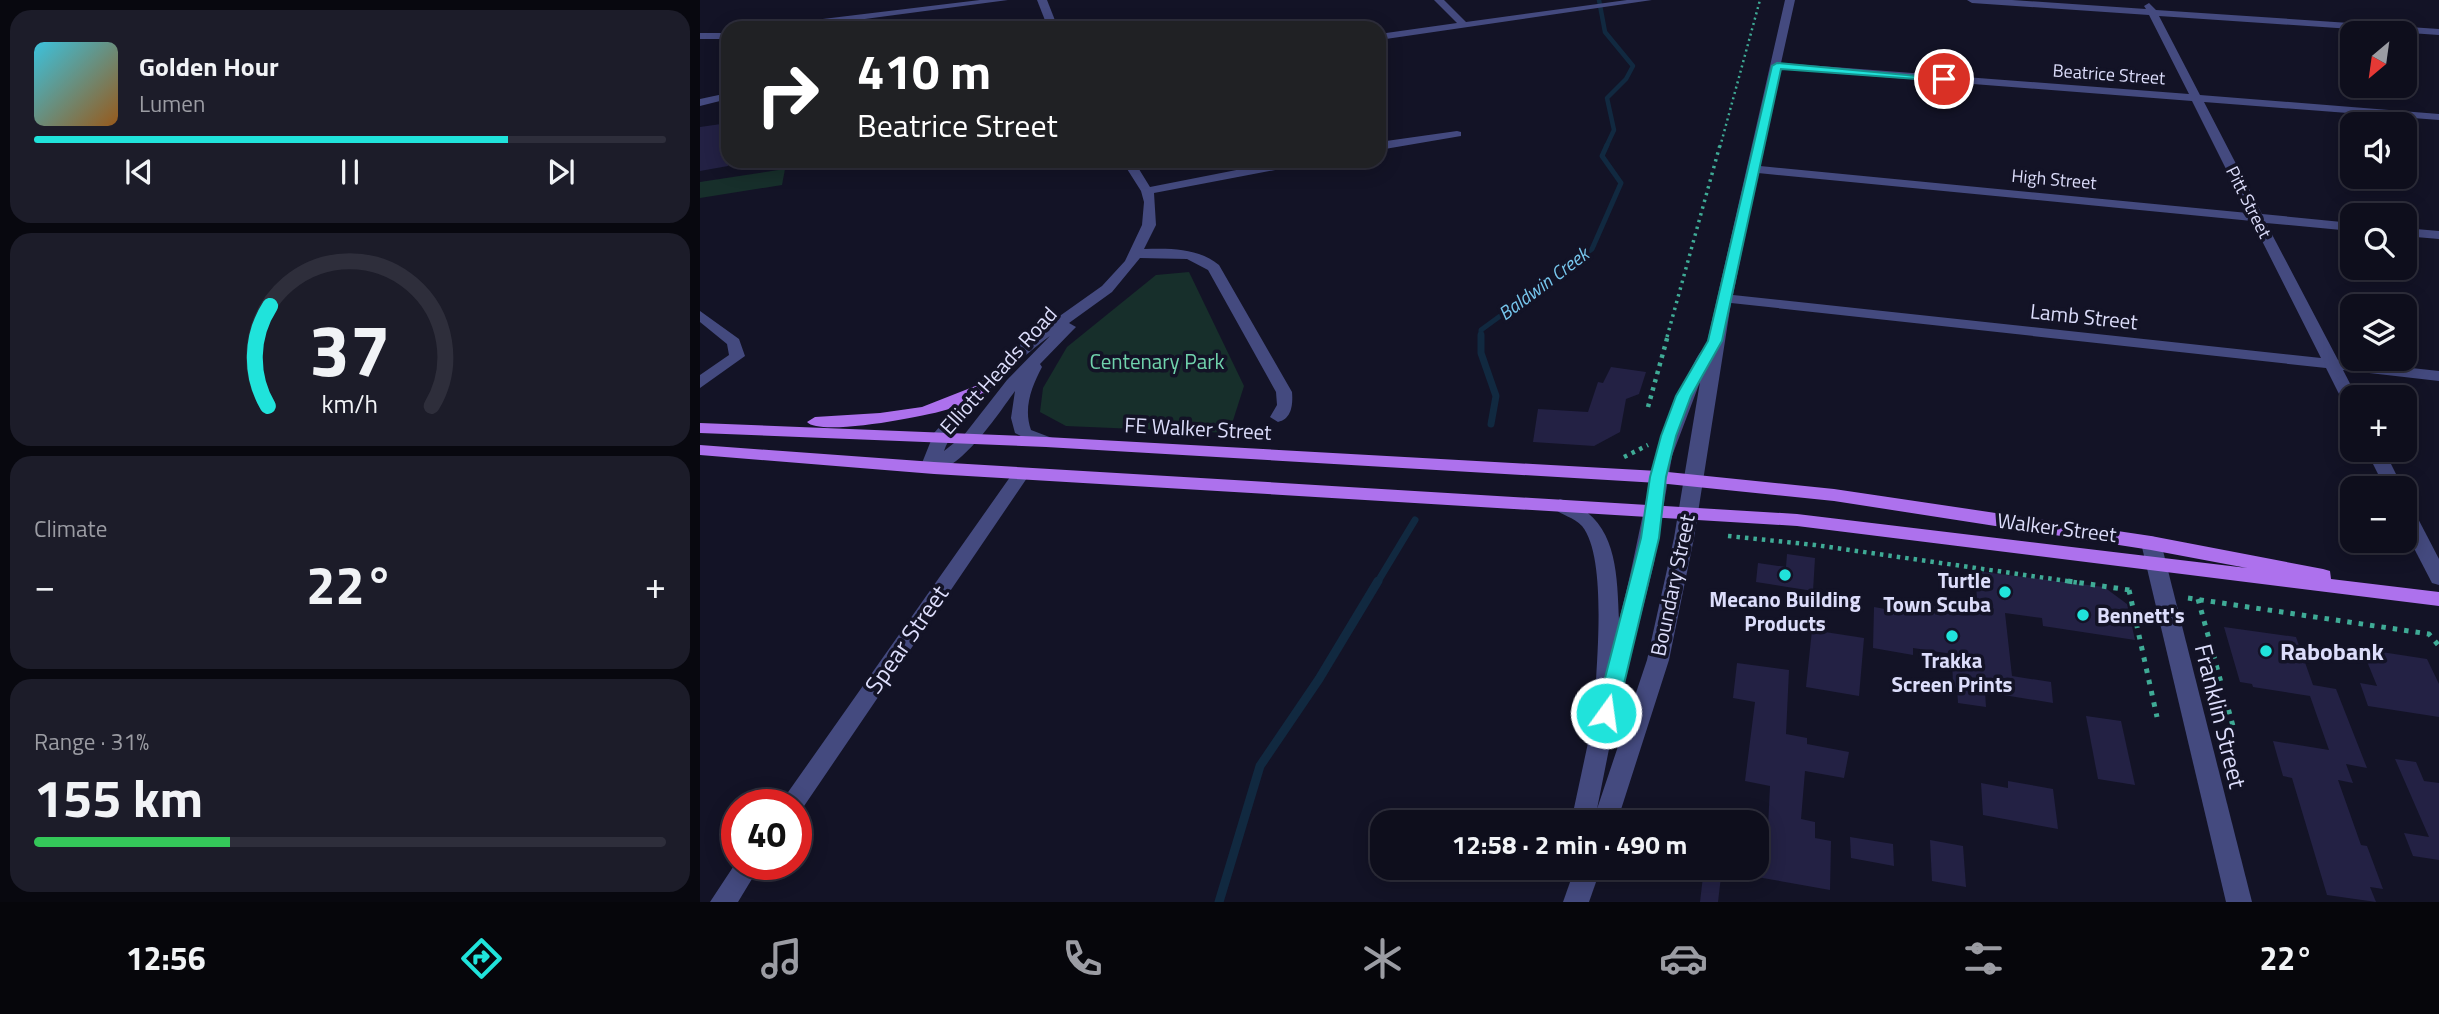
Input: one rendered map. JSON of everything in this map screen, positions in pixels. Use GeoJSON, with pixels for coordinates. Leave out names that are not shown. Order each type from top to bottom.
{"type":"FeatureCollection","features":[{"type":"Feature","properties":{"kind":"main road"},"geometry":{"type":"LineString","coordinates":[[700,427],[882,417],[947,406],[984,388]]}},
{"type":"Feature","properties":{"kind":"main road","name":"FE Walker Street"},"geometry":{"type":"LineString","coordinates":[[700,427],[1046,442],[1693,480]]}},
{"type":"Feature","properties":{"kind":"main road"},"geometry":{"type":"LineString","coordinates":[[700,450],[1021,474],[1688,513]]}},
{"type":"Feature","properties":{"kind":"main road","name":"Walker Street"},"geometry":{"type":"LineString","coordinates":[[1693,480],[1834,495],[2153,554],[2429,597]]}},
{"type":"Feature","properties":{"kind":"main road","name":"Walker Street"},"geometry":{"type":"LineString","coordinates":[[1688,513],[1797,520],[2153,554]]}},
{"type":"Feature","properties":{"kind":"street"},"geometry":{"type":"LineString","coordinates":[[830,21],[1003,0]]}},
{"type":"Feature","properties":{"kind":"street"},"geometry":{"type":"LineString","coordinates":[[1042,0],[1050,21]]}},
{"type":"Feature","properties":{"kind":"street"},"geometry":{"type":"LineString","coordinates":[[1439,0],[1463,24]]}},
{"type":"Feature","properties":{"kind":"street"},"geometry":{"type":"LineString","coordinates":[[1386,36],[1647,0]]}},
{"type":"Feature","properties":{"kind":"street","name":"Boundary Street"},"geometry":{"type":"LineString","coordinates":[[1609,810],[1658,660],[1688,513],[1715,341],[1790,0]]}},
{"type":"Feature","properties":{"kind":"street"},"geometry":{"type":"LineString","coordinates":[[1972,0],[2149,6],[2439,32]]}},
{"type":"Feature","properties":{"kind":"street","name":"Pitt Street"},"geometry":{"type":"LineString","coordinates":[[2149,6],[2342,385]]}},
{"type":"Feature","properties":{"kind":"street"},"geometry":{"type":"LineString","coordinates":[[700,36],[721,36]]}},
{"type":"Feature","properties":{"kind":"street","name":"Beatrice Street"},"geometry":{"type":"LineString","coordinates":[[1777,66],[2439,117]]}},
{"type":"Feature","properties":{"kind":"street"},"geometry":{"type":"LineString","coordinates":[[700,103],[721,96]]}},
{"type":"Feature","properties":{"kind":"street"},"geometry":{"type":"LineString","coordinates":[[1386,145],[1457,134]]}},
{"type":"Feature","properties":{"kind":"street","name":"Elliott Heads Road"},"geometry":{"type":"LineString","coordinates":[[931,468],[970,439],[1013,383],[1119,277],[1136,254],[1149,225],[1147,191],[1132,168]]}},
{"type":"Feature","properties":{"kind":"street"},"geometry":{"type":"LineString","coordinates":[[1147,191],[1265,168]]}},
{"type":"Feature","properties":{"kind":"street","name":"High Street"},"geometry":{"type":"LineString","coordinates":[[1752,170],[2340,226]]}},
{"type":"Feature","properties":{"kind":"street"},"geometry":{"type":"LineString","coordinates":[[2417,233],[2439,235]]}},
{"type":"Feature","properties":{"kind":"street"},"geometry":{"type":"LineString","coordinates":[[1136,254],[1190,256],[1202,259],[1214,268],[1284,391],[1285,405],[1278,417]]}},
{"type":"Feature","properties":{"kind":"street","name":"Lamb Street"},"geometry":{"type":"LineString","coordinates":[[1724,298],[2439,376]]}},
{"type":"Feature","properties":{"kind":"street","name":"Elliott Heads Road"},"geometry":{"type":"LineString","coordinates":[[931,468],[940,437],[984,388],[1028,345],[1095,299]]}},
{"type":"Feature","properties":{"kind":"street"},"geometry":{"type":"LineString","coordinates":[[700,315],[734,342],[737,356],[700,383]]}},
{"type":"Feature","properties":{"kind":"street","name":"Boundary Street"},"geometry":{"type":"LineString","coordinates":[[1586,810],[1606,713],[1650,538],[1658,477],[1684,396],[1715,341]]}},
{"type":"Feature","properties":{"kind":"street"},"geometry":{"type":"LineString","coordinates":[[1043,352],[1027,383],[1019,419],[1024,433],[1046,442]]}},
{"type":"Feature","properties":{"kind":"street","name":"Spear Street"},"geometry":{"type":"LineString","coordinates":[[802,789],[1021,474]]}},
{"type":"Feature","properties":{"kind":"street"},"geometry":{"type":"LineString","coordinates":[[1560,505],[1589,522],[1600,548],[1609,612],[1606,713]]}},
{"type":"Feature","properties":{"kind":"street"},"geometry":{"type":"LineString","coordinates":[[2417,535],[2439,578]]}},
{"type":"Feature","properties":{"kind":"street","name":"Franklin Street"},"geometry":{"type":"LineString","coordinates":[[2153,554],[2239,902]]}},
{"type":"Feature","properties":{"kind":"street"},"geometry":{"type":"LineString","coordinates":[[723,902],[738,880]]}},
{"type":"Feature","properties":{"kind":"street"},"geometry":{"type":"LineString","coordinates":[[1573,902],[1575,880]]}},
{"type":"Feature","properties":{"kind":"street"},"geometry":{"type":"LineString","coordinates":[[1573,902],[1583,880]]}},
{"type":"Feature","properties":{"kind":"path"},"geometry":{"type":"LineString","coordinates":[[1648,407],[1759,0]]}},
{"type":"Feature","properties":{"kind":"path"},"geometry":{"type":"LineString","coordinates":[[1614,460],[1647,445],[1654,446]]}},
{"type":"Feature","properties":{"kind":"path"},"geometry":{"type":"LineString","coordinates":[[1728,536],[1828,547],[2132,590],[2157,717]]}},
{"type":"Feature","properties":{"kind":"path"},"geometry":{"type":"LineString","coordinates":[[2188,598],[2429,634],[2439,646]]}},
{"type":"Feature","properties":{"kind":"path"},"geometry":{"type":"LineString","coordinates":[[2198,599],[2233,726]]}},
{"type":"Feature","properties":{"kind":"green space"},"geometry":{"type":"Polygon","coordinates":[[[785,169],[782,185],[700,198],[700,182],[785,169]]]}},
{"type":"Feature","properties":{"kind":"green space","name":"Centenary Park"},"geometry":{"type":"Polygon","coordinates":[[[1189,272],[1244,386],[1229,433],[1066,426],[1040,412],[1043,388],[1067,347],[1156,275],[1189,272]]]}},
{"type":"Feature","properties":{"kind":"building"},"geometry":{"type":"Polygon","coordinates":[[[721,124],[721,167],[700,171],[700,127],[721,124]]]}},
{"type":"Feature","properties":{"kind":"building"},"geometry":{"type":"Polygon","coordinates":[[[1611,367],[1646,372],[1639,394],[1626,399],[1620,432],[1594,446],[1533,442],[1538,409],[1588,412],[1598,382],[1603,383],[1611,367]]]}},
{"type":"Feature","properties":{"kind":"building","name":"Mecano Building Products"},"geometry":{"type":"Polygon","coordinates":[[[1787,554],[1815,558],[1813,591],[1756,582],[1758,563],[1786,567],[1787,554]]]}},
{"type":"Feature","properties":{"kind":"building"},"geometry":{"type":"Polygon","coordinates":[[[1975,571],[2104,587],[2127,604],[2135,640],[2043,626],[2042,618],[2005,613],[2012,676],[2051,682],[2053,703],[1985,692],[1986,707],[1958,703],[1957,688],[1953,687],[1952,654],[1913,648],[1913,655],[1873,648],[1874,607],[1885,609],[1885,604],[1927,611],[1927,605],[1978,613],[1975,571]]]}},
{"type":"Feature","properties":{"kind":"building"},"geometry":{"type":"Polygon","coordinates":[[[2224,627],[2296,637],[2313,685],[2336,689],[2367,768],[2346,764],[2353,783],[2338,780],[2361,845],[2367,846],[2383,889],[2370,887],[2376,902],[2327,895],[2292,778],[2283,776],[2273,741],[2329,750],[2310,696],[2253,687],[2252,684],[2240,682],[2224,627]]]}},
{"type":"Feature","properties":{"kind":"building"},"geometry":{"type":"Polygon","coordinates":[[[1812,630],[1864,638],[1859,696],[1806,687],[1812,630]]]}},
{"type":"Feature","properties":{"kind":"building"},"geometry":{"type":"Polygon","coordinates":[[[2362,649],[2427,659],[2439,684],[2439,717],[2368,706],[2360,683],[2377,686],[2362,649]]]}},
{"type":"Feature","properties":{"kind":"building"},"geometry":{"type":"Polygon","coordinates":[[[1737,663],[1789,670],[1786,734],[1807,738],[1807,744],[1849,752],[1844,778],[1805,771],[1801,819],[1815,822],[1815,838],[1831,841],[1830,890],[1769,879],[1770,786],[1745,781],[1755,702],[1733,698],[1737,663]]]}},
{"type":"Feature","properties":{"kind":"building"},"geometry":{"type":"Polygon","coordinates":[[[2086,716],[2121,721],[2135,785],[2098,779],[2086,716]]]}},
{"type":"Feature","properties":{"kind":"building"},"geometry":{"type":"Polygon","coordinates":[[[2395,759],[2416,762],[2424,781],[2439,783],[2439,860],[2413,856],[2404,833],[2429,837],[2395,759]]]}},
{"type":"Feature","properties":{"kind":"building"},"geometry":{"type":"Polygon","coordinates":[[[2008,781],[2053,789],[2058,829],[1983,815],[1981,783],[2008,788],[2008,781]]]}},
{"type":"Feature","properties":{"kind":"building"},"geometry":{"type":"Polygon","coordinates":[[[1850,837],[1893,844],[1894,866],[1851,858],[1850,837]]]}},
{"type":"Feature","properties":{"kind":"building"},"geometry":{"type":"Polygon","coordinates":[[[1930,840],[1963,846],[1966,887],[1932,881],[1930,840]]]}},
{"type":"Feature","properties":{"kind":"building"},"geometry":{"type":"Polygon","coordinates":[[[1703,880],[1721,880],[1718,902],[1700,902],[1703,880]]]}},
{"type":"Feature","properties":{"kind":"waterway","name":"Baldwin Creek"},"geometry":{"type":"LineString","coordinates":[[1599,0],[1605,32],[1633,66],[1626,79],[1607,98],[1614,130],[1606,147]]}},
{"type":"Feature","properties":{"kind":"waterway","name":"Baldwin Creek"},"geometry":{"type":"LineString","coordinates":[[1491,424],[1496,396],[1481,353],[1481,330],[1592,249],[1621,183],[1602,156],[1607,145]]}},
{"type":"Feature","properties":{"kind":"waterway","name":"Baldwin Creek"},"geometry":{"type":"LineString","coordinates":[[1377,583],[1415,520]]}},
{"type":"Feature","properties":{"kind":"waterway","name":"Baldwin Creek"},"geometry":{"type":"LineString","coordinates":[[1219,902],[1260,766],[1319,679],[1378,581]]}},
{"type":"Feature","properties":{"kind":"place","name":"Mecano Building Products"},"geometry":{"type":"Point","coordinates":[1785,575]}},
{"type":"Feature","properties":{"kind":"place","name":"Turtle Town Scuba"},"geometry":{"type":"Point","coordinates":[2005,592]}},
{"type":"Feature","properties":{"kind":"place","name":"Bennett's"},"geometry":{"type":"Point","coordinates":[2083,615]}},
{"type":"Feature","properties":{"kind":"place","name":"Trakka Screen Prints"},"geometry":{"type":"Point","coordinates":[1952,636]}},
{"type":"Feature","properties":{"kind":"place","name":"Rabobank"},"geometry":{"type":"Point","coordinates":[2266,651]}},
{"type":"Feature","properties":{"kind":"route"},"geometry":{"type":"LineString","coordinates":[[1606,713],[1650,538],[1658,477],[1669,436],[1684,396],[1715,341],[1777,66],[1944,79]]}}]}
